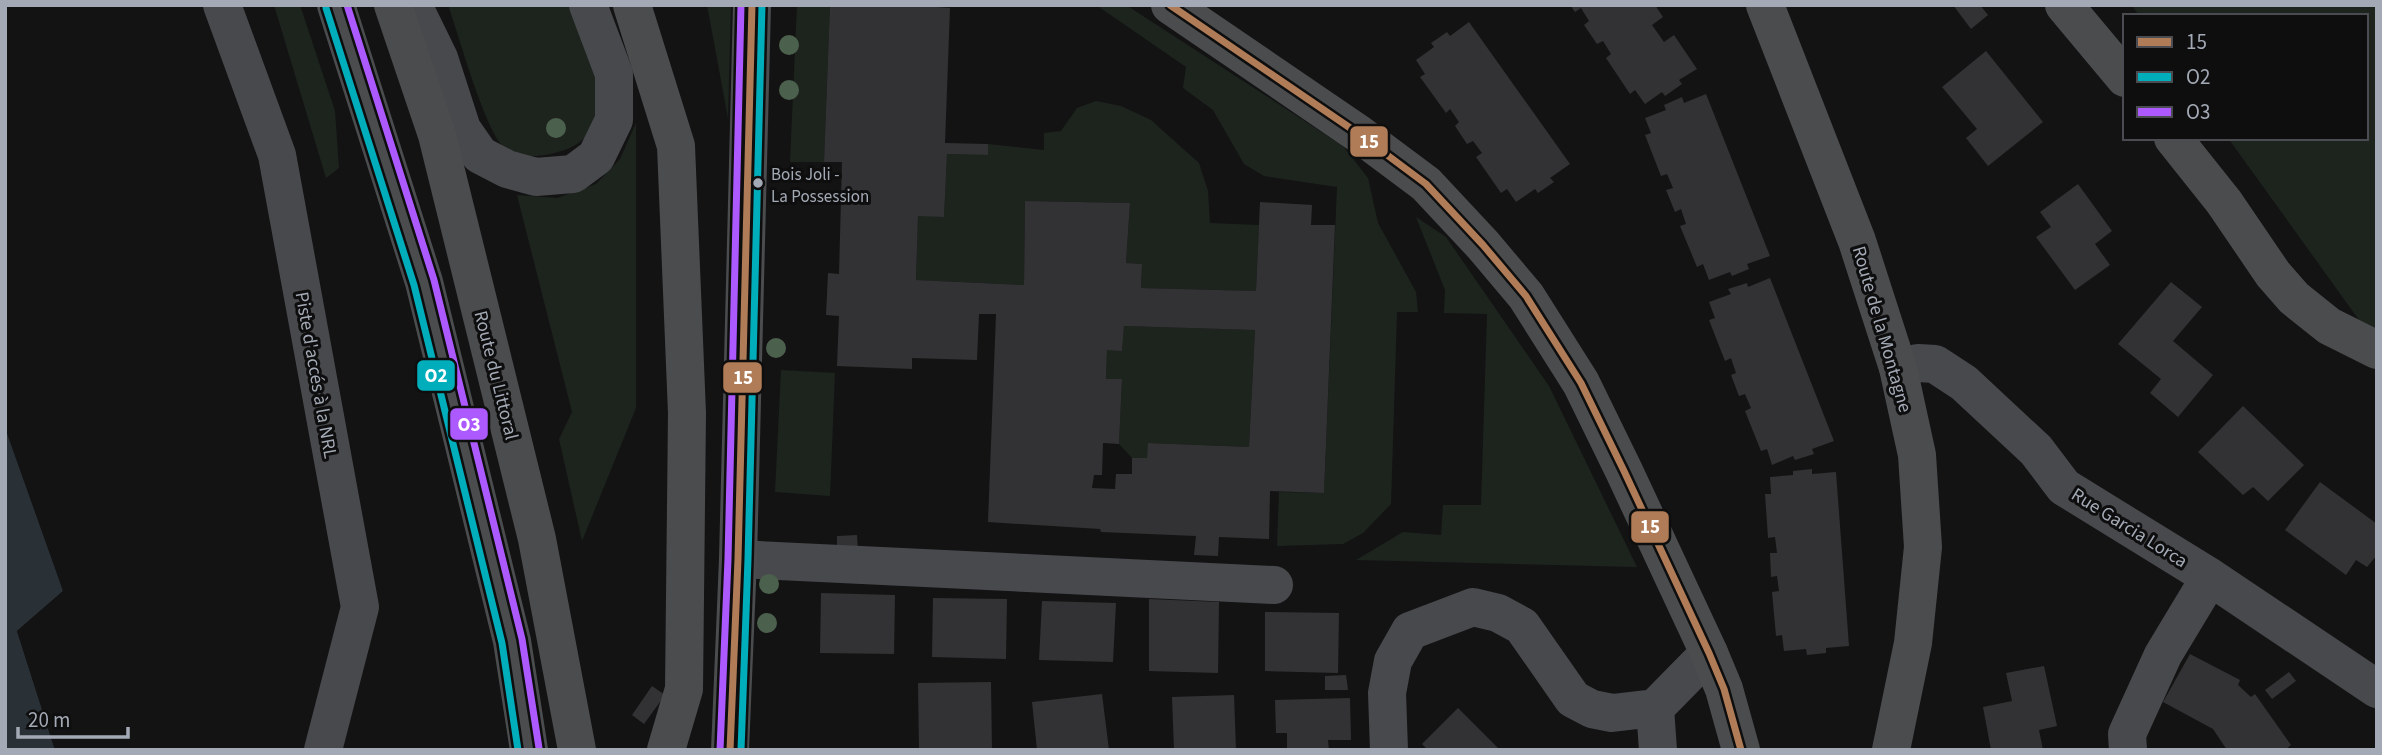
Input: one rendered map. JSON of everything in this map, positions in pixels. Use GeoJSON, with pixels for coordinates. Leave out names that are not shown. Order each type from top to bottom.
{"type":"FeatureCollection","features":[{"type":"Feature","properties":{"kind":"main road"},"geometry":{"type":"LineString","coordinates":[[336,5],[424,282],[512,641],[529,750]]}},
{"type":"Feature","properties":{"kind":"main road","name":"Route du Littoral"},"geometry":{"type":"LineString","coordinates":[[393,5],[438,135],[537,538],[577,750]]}},
{"type":"Feature","properties":{"kind":"main road"},"geometry":{"type":"LineString","coordinates":[[632,5],[676,146],[687,413],[684,689],[666,750]]}},
{"type":"Feature","properties":{"kind":"main road"},"geometry":{"type":"LineString","coordinates":[[730,750],[738,559],[752,5]]}},
{"type":"Feature","properties":{"kind":"main road"},"geometry":{"type":"LineString","coordinates":[[1170,5],[1426,184],[1526,296],[1581,383],[1709,653],[1724,688],[1741,750]]}},
{"type":"Feature","properties":{"kind":"main road","name":"Route de la Montagne"},"geometry":{"type":"LineString","coordinates":[[1765,5],[1857,241],[1898,368],[1917,455],[1923,547],[1913,643],[1891,750]]}},
{"type":"Feature","properties":{"kind":"main road"},"geometry":{"type":"LineString","coordinates":[[2064,5],[2123,76]]}},
{"type":"Feature","properties":{"kind":"main road"},"geometry":{"type":"LineString","coordinates":[[2175,140],[2224,202],[2273,274],[2294,298],[2329,326],[2377,350]]}},
{"type":"Feature","properties":{"kind":"street","name":"Piste d'accés à la NRL"},"geometry":{"type":"LineString","coordinates":[[222,5],[276,155],[360,607],[323,750]]}},
{"type":"Feature","properties":{"kind":"street"},"geometry":{"type":"LineString","coordinates":[[413,5],[439,58],[462,129],[480,155],[507,169],[536,177],[573,174],[596,157],[614,120],[614,74],[588,5]]}},
{"type":"Feature","properties":{"kind":"street","name":"Rue Garcia Lorca"},"geometry":{"type":"LineString","coordinates":[[1898,368],[1918,363],[1936,364],[1964,383],[2036,450],[2064,487],[2210,577],[2377,689]]}},
{"type":"Feature","properties":{"kind":"street"},"geometry":{"type":"LineString","coordinates":[[738,559],[1274,585]]}},
{"type":"Feature","properties":{"kind":"street"},"geometry":{"type":"LineString","coordinates":[[2127,750],[2127,734],[2163,655],[2210,577]]}},
{"type":"Feature","properties":{"kind":"street"},"geometry":{"type":"LineString","coordinates":[[1389,750],[1387,693],[1394,661],[1410,631],[1473,607],[1498,613],[1522,626],[1573,699],[1592,709],[1612,713],[1655,708],[1709,653]]}},
{"type":"Feature","properties":{"kind":"street"},"geometry":{"type":"LineString","coordinates":[[1655,708],[1658,750]]}},
{"type":"Feature","properties":{"kind":"shaded area"},"geometry":{"type":"Polygon","coordinates":[[[274,5],[300,5],[335,111],[339,168],[326,178],[274,5]]]}},
{"type":"Feature","properties":{"kind":"shaded area"},"geometry":{"type":"Polygon","coordinates":[[[448,5],[573,5],[594,67],[598,89],[598,110],[593,128],[580,142],[558,152],[538,156],[525,156],[506,149],[498,140],[481,105],[448,5]]]}},
{"type":"Feature","properties":{"kind":"shaded area"},"geometry":{"type":"Polygon","coordinates":[[[707,5],[731,5],[728,118],[707,5]]]}},
{"type":"Feature","properties":{"kind":"shaded area"},"geometry":{"type":"Polygon","coordinates":[[[797,5],[830,5],[824,162],[790,162],[797,5]]]}},
{"type":"Feature","properties":{"kind":"shaded area"},"geometry":{"type":"Polygon","coordinates":[[[1096,5],[1126,5],[1343,146],[1368,178],[1378,223],[1416,292],[1418,312],[1397,312],[1391,504],[1363,533],[1343,544],[1277,546],[1279,492],[1324,493],[1337,187],[1264,176],[1244,164],[1213,110],[1183,88],[1186,67],[1096,5]]]}},
{"type":"Feature","properties":{"kind":"shaded area"},"geometry":{"type":"Polygon","coordinates":[[[2132,5],[2377,5],[2377,345],[2229,140],[2368,140],[2368,14],[2138,14],[2132,5]]]}},
{"type":"Feature","properties":{"kind":"shaded area"},"geometry":{"type":"Polygon","coordinates":[[[1096,101],[1121,106],[1151,120],[1199,163],[1208,191],[1210,223],[1259,225],[1256,291],[1141,288],[1142,264],[1126,263],[1130,203],[1025,201],[1024,285],[916,280],[918,216],[944,216],[947,154],[988,155],[988,144],[1044,150],[1044,133],[1061,131],[1077,108],[1096,101]]]}},
{"type":"Feature","properties":{"kind":"shaded area"},"geometry":{"type":"Polygon","coordinates":[[[636,123],[636,408],[582,541],[559,439],[572,412],[517,195],[557,198],[596,184],[620,159],[636,123]]]}},
{"type":"Feature","properties":{"kind":"shaded area"},"geometry":{"type":"Polygon","coordinates":[[[1416,217],[1446,237],[1549,386],[1637,567],[1356,560],[1403,532],[1441,535],[1443,505],[1481,505],[1487,314],[1444,313],[1445,290],[1416,217]]]}},
{"type":"Feature","properties":{"kind":"shaded area"},"geometry":{"type":"Polygon","coordinates":[[[1124,326],[1255,330],[1249,447],[1149,443],[1147,458],[1132,458],[1119,444],[1122,380],[1106,379],[1107,350],[1122,350],[1124,326]]]}},
{"type":"Feature","properties":{"kind":"shaded area"},"geometry":{"type":"Polygon","coordinates":[[[781,370],[835,373],[830,496],[775,492],[781,370]]]}},
{"type":"Feature","properties":{"kind":"shaded area"},"geometry":{"type":"Polygon","coordinates":[[[5,385],[63,591],[17,631],[55,750],[5,750],[5,385]]]}},
{"type":"Feature","properties":{"kind":"pier"},"geometry":{"type":"Polygon","coordinates":[[[5,382],[16,399],[66,590],[21,632],[58,750],[55,750],[17,631],[63,591],[5,428],[5,382]]]}},
{"type":"Feature","properties":{"kind":"building"},"geometry":{"type":"Polygon","coordinates":[[[830,5],[950,8],[945,143],[988,144],[988,155],[947,154],[944,217],[918,216],[916,280],[1024,285],[1025,201],[1130,203],[1126,263],[1142,264],[1141,288],[1256,291],[1260,202],[1312,205],[1311,225],[1335,225],[1324,493],[1270,491],[1269,539],[1219,537],[1218,556],[1194,555],[1196,536],[1101,532],[1100,529],[988,522],[996,314],[979,314],[977,360],[912,358],[912,369],[837,366],[839,316],[826,315],[828,273],[839,274],[842,162],[824,162],[830,5]],[[1124,326],[1122,351],[1107,350],[1106,379],[1122,379],[1119,444],[1103,443],[1102,475],[1094,475],[1092,488],[1115,489],[1116,474],[1132,474],[1132,458],[1147,458],[1148,443],[1249,447],[1255,330],[1124,326]]]}},
{"type":"Feature","properties":{"kind":"building"},"geometry":{"type":"Polygon","coordinates":[[[1570,5],[1655,5],[1663,17],[1652,25],[1664,42],[1674,35],[1697,69],[1679,80],[1682,84],[1665,96],[1662,92],[1645,104],[1635,90],[1630,94],[1606,58],[1611,54],[1603,41],[1597,44],[1584,25],[1589,21],[1581,8],[1575,12],[1570,5]]]}},
{"type":"Feature","properties":{"kind":"building"},"geometry":{"type":"Polygon","coordinates":[[[1953,5],[1980,5],[1988,15],[1971,29],[1953,5]]]}},
{"type":"Feature","properties":{"kind":"building"},"geometry":{"type":"Polygon","coordinates":[[[1469,22],[1570,164],[1550,178],[1554,182],[1538,193],[1535,189],[1516,202],[1507,189],[1501,193],[1476,157],[1482,153],[1473,141],[1467,144],[1455,126],[1459,122],[1450,109],[1446,113],[1420,77],[1425,74],[1416,60],[1434,47],[1431,43],[1447,32],[1450,36],[1469,22]]]}},
{"type":"Feature","properties":{"kind":"building"},"geometry":{"type":"Polygon","coordinates":[[[1986,51],[2043,122],[1988,166],[1966,138],[1977,129],[1942,87],[1986,51]]]}},
{"type":"Feature","properties":{"kind":"building"},"geometry":{"type":"Polygon","coordinates":[[[1706,94],[1770,256],[1747,264],[1749,269],[1732,276],[1730,272],[1709,280],[1703,264],[1697,267],[1680,226],[1686,224],[1681,209],[1675,212],[1666,190],[1673,188],[1667,174],[1661,176],[1645,135],[1651,133],[1645,118],[1666,110],[1664,105],[1682,97],[1684,103],[1706,94]]]}},
{"type":"Feature","properties":{"kind":"building"},"geometry":{"type":"Polygon","coordinates":[[[2078,184],[2112,231],[2095,244],[2110,265],[2075,290],[2036,237],[2051,227],[2040,212],[2078,184]]]}},
{"type":"Feature","properties":{"kind":"building"},"geometry":{"type":"Polygon","coordinates":[[[1770,278],[1834,441],[1812,449],[1814,454],[1795,460],[1793,456],[1772,465],[1767,449],[1761,451],[1745,411],[1751,408],[1745,394],[1739,396],[1731,375],[1736,373],[1731,358],[1725,361],[1709,320],[1715,318],[1709,302],[1731,294],[1728,289],[1747,283],[1748,287],[1770,278]]]}},
{"type":"Feature","properties":{"kind":"building"},"geometry":{"type":"Polygon","coordinates":[[[2171,282],[2202,307],[2173,341],[2213,375],[2178,417],[2150,393],[2161,379],[2118,344],[2171,282]]]}},
{"type":"Feature","properties":{"kind":"building"},"geometry":{"type":"Polygon","coordinates":[[[2243,406],[2304,465],[2268,501],[2253,487],[2243,495],[2198,452],[2243,406]]]}},
{"type":"Feature","properties":{"kind":"building"},"geometry":{"type":"Polygon","coordinates":[[[1812,469],[1812,474],[1836,472],[1849,646],[1826,648],[1826,653],[1807,655],[1806,649],[1784,651],[1782,635],[1776,636],[1772,592],[1779,591],[1777,576],[1771,577],[1770,553],[1777,553],[1775,537],[1768,538],[1765,494],[1771,494],[1770,477],[1793,475],[1793,471],[1812,469]]]}},
{"type":"Feature","properties":{"kind":"building"},"geometry":{"type":"Polygon","coordinates":[[[2320,482],[2377,524],[2377,555],[2367,567],[2356,560],[2346,575],[2285,530],[2320,482]]]}},
{"type":"Feature","properties":{"kind":"building"},"geometry":{"type":"Polygon","coordinates":[[[857,535],[858,552],[837,552],[837,536],[857,535]]]}},
{"type":"Feature","properties":{"kind":"building"},"geometry":{"type":"Polygon","coordinates":[[[821,593],[895,595],[894,654],[820,653],[821,593]]]}},
{"type":"Feature","properties":{"kind":"building"},"geometry":{"type":"Polygon","coordinates":[[[933,598],[1007,599],[1006,659],[932,657],[933,598]]]}},
{"type":"Feature","properties":{"kind":"building"},"geometry":{"type":"Polygon","coordinates":[[[1149,599],[1219,602],[1218,673],[1149,671],[1149,599]]]}},
{"type":"Feature","properties":{"kind":"building"},"geometry":{"type":"Polygon","coordinates":[[[1042,601],[1116,603],[1113,662],[1039,660],[1042,601]]]}},
{"type":"Feature","properties":{"kind":"building"},"geometry":{"type":"Polygon","coordinates":[[[1265,612],[1339,613],[1338,673],[1265,671],[1265,612]]]}},
{"type":"Feature","properties":{"kind":"building"},"geometry":{"type":"Polygon","coordinates":[[[2190,654],[2240,680],[2238,685],[2251,697],[2255,694],[2291,745],[2285,750],[2227,750],[2213,729],[2163,702],[2190,654]]]}},
{"type":"Feature","properties":{"kind":"building"},"geometry":{"type":"Polygon","coordinates":[[[2044,666],[2057,726],[2039,730],[2043,750],[1991,750],[1983,707],[2012,701],[2006,673],[2044,666]]]}},
{"type":"Feature","properties":{"kind":"building"},"geometry":{"type":"Polygon","coordinates":[[[2289,672],[2296,681],[2272,699],[2265,690],[2289,672]]]}},
{"type":"Feature","properties":{"kind":"building"},"geometry":{"type":"Polygon","coordinates":[[[1346,675],[1348,690],[1325,690],[1325,676],[1346,675]]]}},
{"type":"Feature","properties":{"kind":"building"},"geometry":{"type":"Polygon","coordinates":[[[991,682],[992,750],[919,750],[918,683],[991,682]]]}},
{"type":"Feature","properties":{"kind":"building"},"geometry":{"type":"Polygon","coordinates":[[[652,686],[665,695],[644,724],[632,715],[652,686]]]}},
{"type":"Feature","properties":{"kind":"building"},"geometry":{"type":"Polygon","coordinates":[[[1102,694],[1109,750],[1037,750],[1032,702],[1102,694]]]}},
{"type":"Feature","properties":{"kind":"building"},"geometry":{"type":"Polygon","coordinates":[[[1234,695],[1236,750],[1174,750],[1172,697],[1234,695]]]}},
{"type":"Feature","properties":{"kind":"building"},"geometry":{"type":"Polygon","coordinates":[[[1350,698],[1351,740],[1328,740],[1329,750],[1287,750],[1287,733],[1276,733],[1275,700],[1350,698]]]}},
{"type":"Feature","properties":{"kind":"building"},"geometry":{"type":"Polygon","coordinates":[[[1458,708],[1500,750],[1428,750],[1422,744],[1458,708]]]}},
{"type":"Feature","properties":{"kind":"transit line","name":"O3"},"geometry":{"type":"LineString","coordinates":[[347,5],[434,280],[522,639],[539,748]]}},
{"type":"Feature","properties":{"kind":"transit line","name":"O3"},"geometry":{"type":"LineString","coordinates":[[720,750],[728,559],[741,5]]}},
{"type":"Feature","properties":{"kind":"transit line","name":"15"},"geometry":{"type":"LineString","coordinates":[[730,750],[738,559],[752,5]]}},
{"type":"Feature","properties":{"kind":"transit line","name":"O2"},"geometry":{"type":"LineString","coordinates":[[741,750],[762,5]]}},
{"type":"Feature","properties":{"kind":"transit line","name":"15"},"geometry":{"type":"LineString","coordinates":[[1170,5],[1359,134],[1426,184],[1526,296],[1581,383],[1624,471],[1709,653],[1724,689],[1741,750]]}},
{"type":"Feature","properties":{"kind":"transit line","name":"O2"},"geometry":{"type":"LineString","coordinates":[[326,8],[414,285],[502,643],[518,750]]}},
{"type":"Feature","properties":{"kind":"place","name":"Bois Joli - La Possession"},"geometry":{"type":"Point","coordinates":[758,183]}}]}
